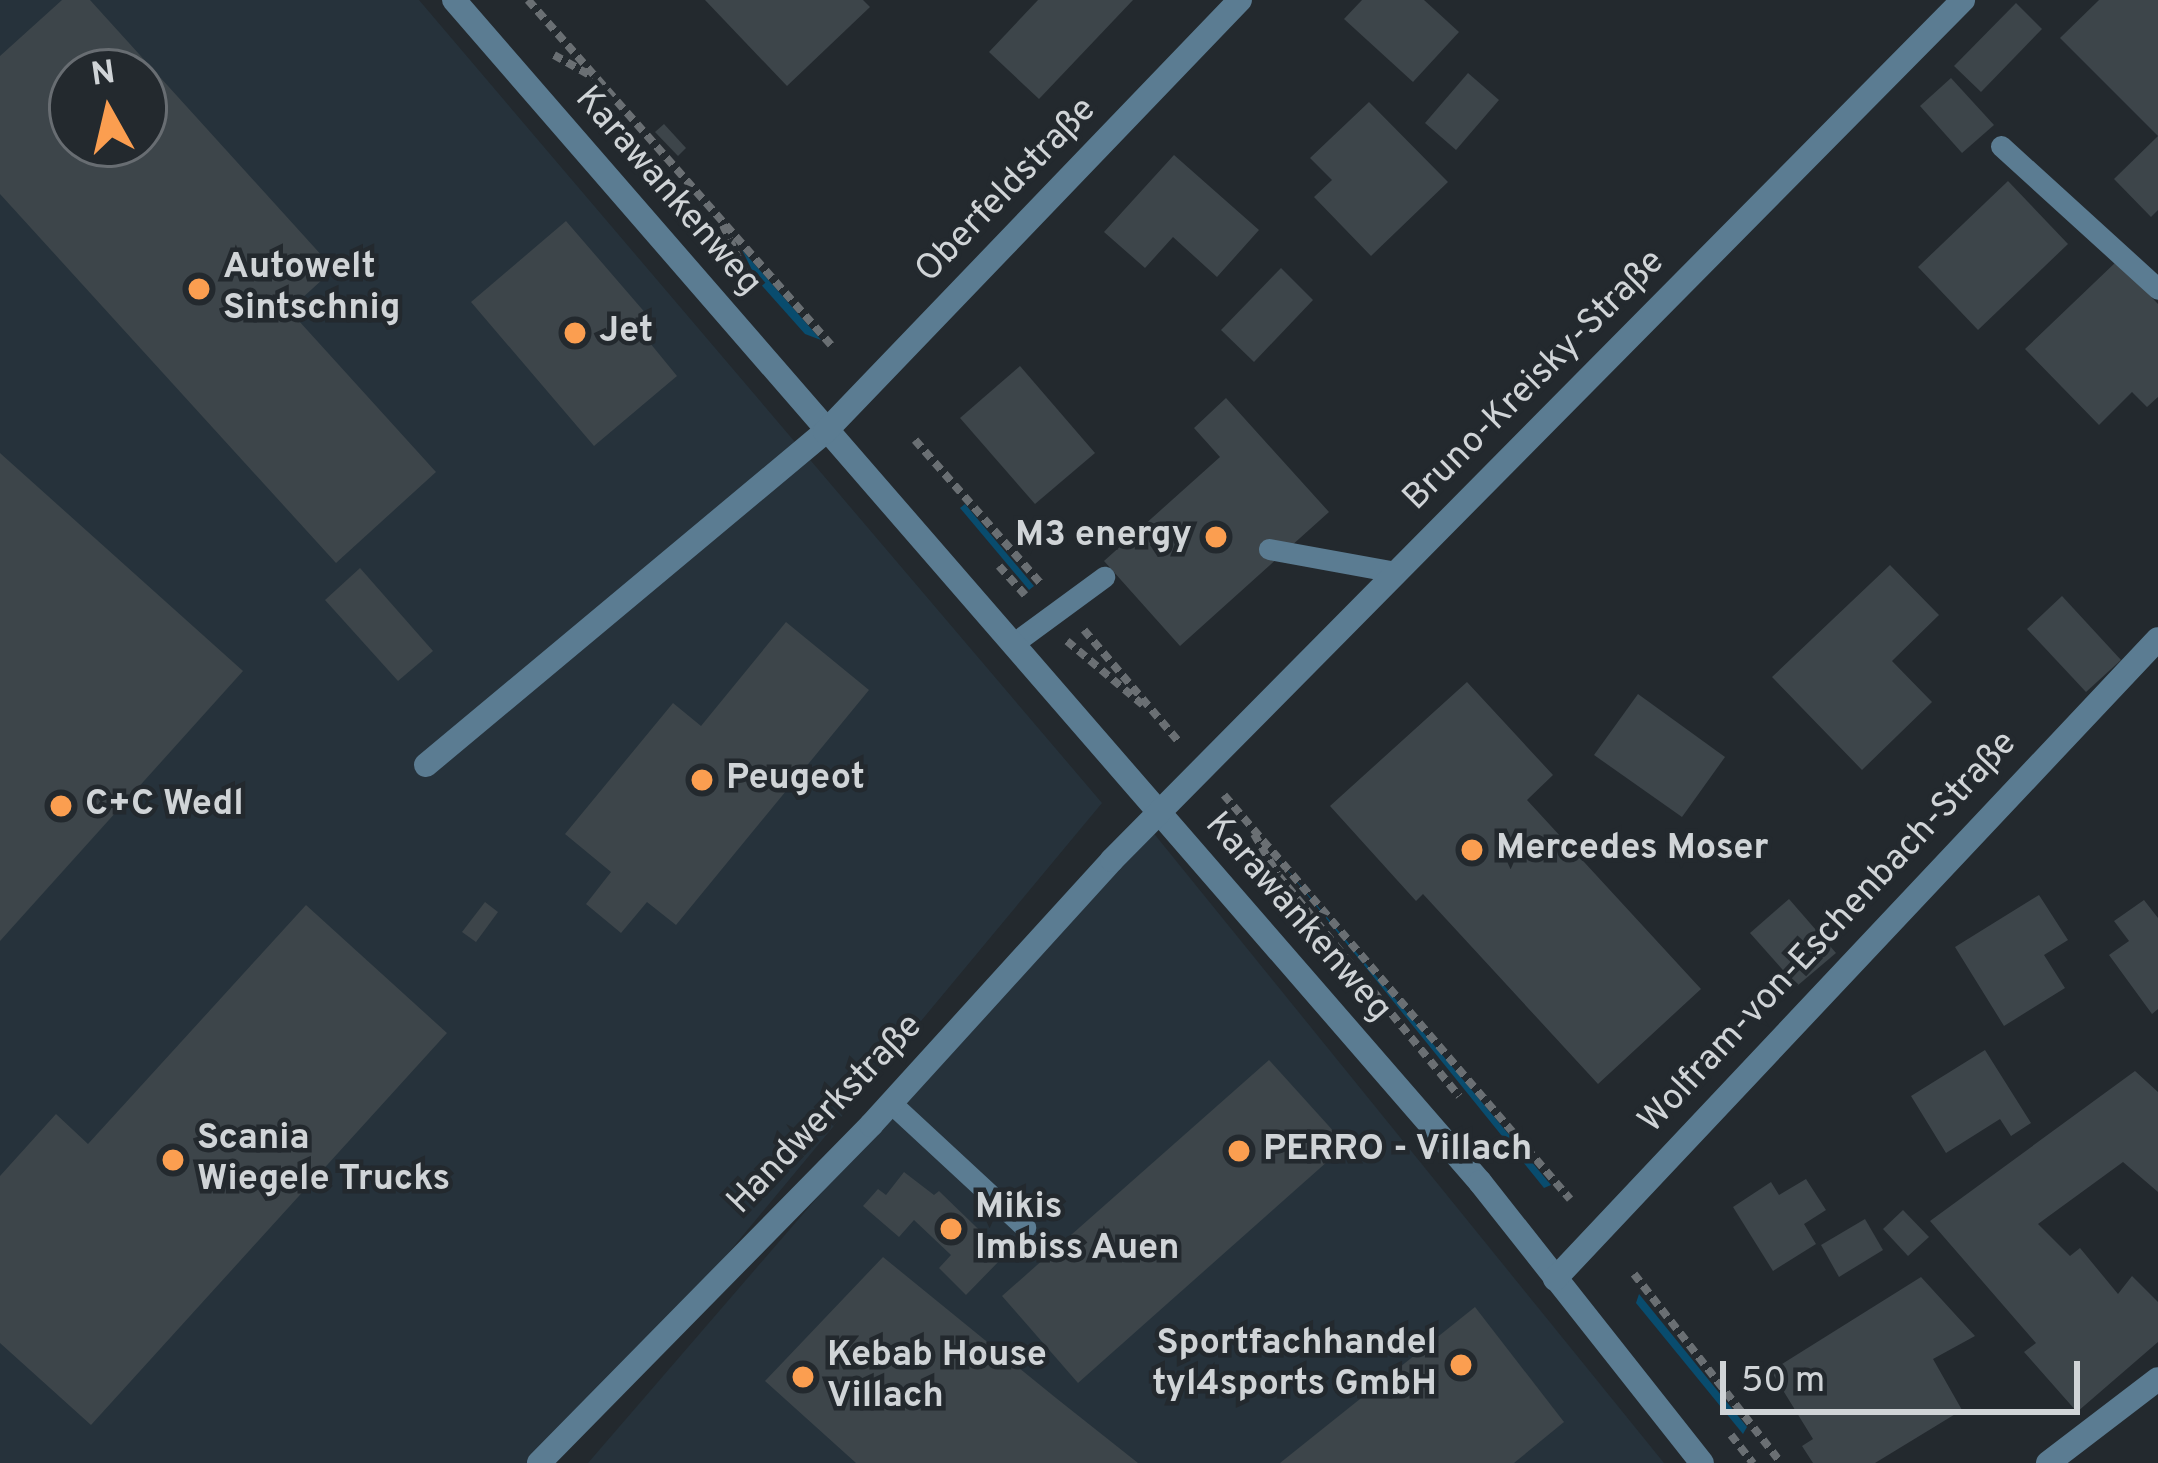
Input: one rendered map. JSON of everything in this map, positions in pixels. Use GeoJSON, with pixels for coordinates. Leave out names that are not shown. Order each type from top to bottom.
{"type":"FeatureCollection","features":[{"type":"Feature","properties":{"kind":"street","name":"Karawankenweg"},"geometry":{"type":"LineString","coordinates":[[454,0],[1161,814],[1555,1279],[1702,1463]]}},
{"type":"Feature","properties":{"kind":"street","name":"Oberfeldstraße"},"geometry":{"type":"LineString","coordinates":[[825,431],[1240,0]]}},
{"type":"Feature","properties":{"kind":"street","name":"Bruno-Kreisky-Straße"},"geometry":{"type":"LineString","coordinates":[[1161,814],[1963,0]]}},
{"type":"Feature","properties":{"kind":"street"},"geometry":{"type":"LineString","coordinates":[[426,765],[825,431]]}},
{"type":"Feature","properties":{"kind":"street","name":"Wolfram-von-Eschenbach-Straße"},"geometry":{"type":"LineString","coordinates":[[1555,1279],[2158,638]]}},
{"type":"Feature","properties":{"kind":"street","name":"Handwerkstraße"},"geometry":{"type":"LineString","coordinates":[[539,1463],[891,1103],[1161,814]]}},
{"type":"Feature","properties":{"kind":"street"},"geometry":{"type":"LineString","coordinates":[[2048,1463],[2158,1379]]}},
{"type":"Feature","properties":{"kind":"lane"},"geometry":{"type":"LineString","coordinates":[[2001,146],[2158,289]]}},
{"type":"Feature","properties":{"kind":"lane"},"geometry":{"type":"LineString","coordinates":[[1269,548],[1396,572]]}},
{"type":"Feature","properties":{"kind":"lane"},"geometry":{"type":"LineString","coordinates":[[1014,643],[1059,603],[1104,578]]}},
{"type":"Feature","properties":{"kind":"lane"},"geometry":{"type":"LineString","coordinates":[[891,1103],[1024,1227]]}},
{"type":"Feature","properties":{"kind":"path"},"geometry":{"type":"LineString","coordinates":[[528,0],[831,345]]}},
{"type":"Feature","properties":{"kind":"path"},"geometry":{"type":"LineString","coordinates":[[556,56],[603,83]]}},
{"type":"Feature","properties":{"kind":"path"},"geometry":{"type":"LineString","coordinates":[[914,440],[1154,713],[1068,643]]}},
{"type":"Feature","properties":{"kind":"path"},"geometry":{"type":"LineString","coordinates":[[1471,1111],[1277,875],[1248,822],[1570,1199]]}},
{"type":"Feature","properties":{"kind":"path"},"geometry":{"type":"LineString","coordinates":[[1634,1274],[1781,1463]]}},
{"type":"Feature","properties":{"kind":"path"},"geometry":{"type":"LineString","coordinates":[[1739,1445],[1754,1463]]}},
{"type":"Feature","properties":{"kind":"shaded area"},"geometry":{"type":"Polygon","coordinates":[[[0,0],[419,0],[1102,803],[554,1463],[0,1463],[0,0]]]}},
{"type":"Feature","properties":{"kind":"shaded area"},"geometry":{"type":"Polygon","coordinates":[[[742,250],[821,340],[805,334],[757,280],[742,250]]]}},
{"type":"Feature","properties":{"kind":"shaded area"},"geometry":{"type":"Polygon","coordinates":[[[965,504],[1034,586],[1029,590],[960,508],[965,504]]]}},
{"type":"Feature","properties":{"kind":"shaded area"},"geometry":{"type":"Polygon","coordinates":[[[1143,820],[1664,1463],[588,1463],[1143,820]]]}},
{"type":"Feature","properties":{"kind":"shaded area"},"geometry":{"type":"Polygon","coordinates":[[[1275,855],[1551,1185],[1544,1188],[1275,855]]]}},
{"type":"Feature","properties":{"kind":"shaded area"},"geometry":{"type":"Polygon","coordinates":[[[1639,1294],[1747,1427],[1743,1434],[1636,1303],[1639,1294]]]}},
{"type":"Feature","properties":{"kind":"building","name":"Autowelt Sintschnig"},"geometry":{"type":"Polygon","coordinates":[[[62,0],[90,0],[134,48],[48,48],[48,168],[168,168],[168,86],[334,269],[289,310],[436,472],[336,563],[0,194],[0,56],[62,0]]]}},
{"type":"Feature","properties":{"kind":"building"},"geometry":{"type":"Polygon","coordinates":[[[705,0],[863,0],[870,7],[787,86],[705,0]]]}},
{"type":"Feature","properties":{"kind":"building"},"geometry":{"type":"Polygon","coordinates":[[[1038,0],[1133,0],[1039,99],[989,52],[1038,0]]]}},
{"type":"Feature","properties":{"kind":"building"},"geometry":{"type":"Polygon","coordinates":[[[1362,0],[1424,0],[1459,32],[1413,82],[1344,19],[1362,0]]]}},
{"type":"Feature","properties":{"kind":"building"},"geometry":{"type":"Polygon","coordinates":[[[2099,0],[2158,0],[2158,136],[2060,38],[2099,0]]]}},
{"type":"Feature","properties":{"kind":"building"},"geometry":{"type":"Polygon","coordinates":[[[2016,3],[2042,29],[1981,92],[1954,66],[2016,3]]]}},
{"type":"Feature","properties":{"kind":"building"},"geometry":{"type":"Polygon","coordinates":[[[1468,73],[1499,100],[1456,150],[1425,123],[1468,73]]]}},
{"type":"Feature","properties":{"kind":"building"},"geometry":{"type":"Polygon","coordinates":[[[1951,78],[1994,125],[1962,153],[1920,106],[1951,78]]]}},
{"type":"Feature","properties":{"kind":"building"},"geometry":{"type":"Polygon","coordinates":[[[1369,102],[1448,182],[1371,256],[1314,197],[1332,180],[1310,158],[1369,102]]]}},
{"type":"Feature","properties":{"kind":"building"},"geometry":{"type":"Polygon","coordinates":[[[664,124],[686,148],[678,156],[655,132],[664,124]]]}},
{"type":"Feature","properties":{"kind":"building"},"geometry":{"type":"Polygon","coordinates":[[[2158,136],[2158,210],[2151,217],[2114,179],[2158,136]]]}},
{"type":"Feature","properties":{"kind":"building"},"geometry":{"type":"Polygon","coordinates":[[[1174,155],[1259,230],[1217,277],[1173,237],[1145,268],[1104,232],[1174,155]]]}},
{"type":"Feature","properties":{"kind":"building"},"geometry":{"type":"Polygon","coordinates":[[[2008,181],[2068,244],[1978,330],[1918,267],[2008,181]]]}},
{"type":"Feature","properties":{"kind":"building","name":"Jet"},"geometry":{"type":"Polygon","coordinates":[[[566,221],[654,323],[650,343],[677,376],[594,446],[471,302],[566,221]]]}},
{"type":"Feature","properties":{"kind":"building"},"geometry":{"type":"Polygon","coordinates":[[[2117,261],[2158,304],[2158,397],[2147,407],[2132,392],[2099,425],[2025,349],[2117,261]]]}},
{"type":"Feature","properties":{"kind":"building"},"geometry":{"type":"Polygon","coordinates":[[[1281,268],[1313,300],[1254,362],[1221,330],[1281,268]]]}},
{"type":"Feature","properties":{"kind":"building"},"geometry":{"type":"Polygon","coordinates":[[[1020,366],[1095,453],[1035,504],[960,418],[1020,366]]]}},
{"type":"Feature","properties":{"kind":"building","name":"M3 energy"},"geometry":{"type":"Polygon","coordinates":[[[1226,398],[1329,512],[1180,646],[1104,561],[1220,457],[1194,428],[1226,398]]]}},
{"type":"Feature","properties":{"kind":"building","name":"C+C Wedl"},"geometry":{"type":"Polygon","coordinates":[[[0,453],[243,671],[0,941],[0,453]]]}},
{"type":"Feature","properties":{"kind":"building"},"geometry":{"type":"Polygon","coordinates":[[[1890,565],[1939,615],[1892,661],[1932,702],[1862,770],[1772,677],[1890,565]]]}},
{"type":"Feature","properties":{"kind":"building"},"geometry":{"type":"Polygon","coordinates":[[[360,568],[433,651],[398,681],[325,600],[360,568]]]}},
{"type":"Feature","properties":{"kind":"building"},"geometry":{"type":"Polygon","coordinates":[[[2062,596],[2121,660],[2086,692],[2027,629],[2062,596]]]}},
{"type":"Feature","properties":{"kind":"building","name":"Peugeot"},"geometry":{"type":"Polygon","coordinates":[[[786,622],[869,690],[676,925],[647,902],[621,933],[586,904],[611,872],[565,834],[673,703],[701,726],[786,622]]]}},
{"type":"Feature","properties":{"kind":"building","name":"Mercedes Moser"},"geometry":{"type":"Polygon","coordinates":[[[1467,682],[1553,775],[1527,800],[1701,989],[1598,1084],[1423,894],[1416,901],[1330,806],[1467,682]]]}},
{"type":"Feature","properties":{"kind":"building"},"geometry":{"type":"Polygon","coordinates":[[[1638,694],[1725,757],[1682,817],[1594,755],[1638,694]]]}},
{"type":"Feature","properties":{"kind":"building"},"geometry":{"type":"Polygon","coordinates":[[[2039,895],[2068,940],[2044,955],[2065,988],[2004,1026],[1955,947],[2039,895]]]}},
{"type":"Feature","properties":{"kind":"building"},"geometry":{"type":"Polygon","coordinates":[[[1789,899],[1836,953],[1797,986],[1750,933],[1789,899]]]}},
{"type":"Feature","properties":{"kind":"building"},"geometry":{"type":"Polygon","coordinates":[[[2144,900],[2158,918],[2158,1009],[2152,1014],[2109,955],[2129,941],[2114,921],[2144,900]]]}},
{"type":"Feature","properties":{"kind":"building"},"geometry":{"type":"Polygon","coordinates":[[[485,902],[498,912],[476,942],[462,932],[485,902]]]}},
{"type":"Feature","properties":{"kind":"building","name":"Scania Wiegele Trucks"},"geometry":{"type":"Polygon","coordinates":[[[306,905],[447,1033],[91,1425],[0,1343],[0,1176],[56,1114],[88,1144],[306,905]]]}},
{"type":"Feature","properties":{"kind":"building"},"geometry":{"type":"Polygon","coordinates":[[[1985,1050],[2031,1123],[2011,1136],[2000,1119],[1946,1153],[1911,1096],[1985,1050]]]}},
{"type":"Feature","properties":{"kind":"building"},"geometry":{"type":"Polygon","coordinates":[[[1269,1060],[1346,1145],[1078,1383],[1002,1296],[1269,1060]]]}},
{"type":"Feature","properties":{"kind":"building"},"geometry":{"type":"Polygon","coordinates":[[[2135,1071],[2158,1092],[2158,1192],[2123,1162],[2038,1224],[2070,1256],[2080,1248],[2118,1294],[2132,1276],[2158,1302],[2158,1342],[2077,1412],[2024,1352],[2036,1343],[1930,1221],[2135,1071]]]}},
{"type":"Feature","properties":{"kind":"building","name":"Mikis Imbiss Auen"},"geometry":{"type":"Polygon","coordinates":[[[904,1172],[934,1195],[939,1191],[1005,1255],[966,1295],[939,1268],[951,1255],[914,1220],[899,1237],[863,1206],[878,1189],[886,1195],[904,1172]]]}},
{"type":"Feature","properties":{"kind":"building"},"geometry":{"type":"Polygon","coordinates":[[[1806,1179],[1826,1210],[1804,1224],[1816,1244],[1773,1271],[1733,1207],[1771,1182],[1779,1195],[1806,1179]]]}},
{"type":"Feature","properties":{"kind":"building"},"geometry":{"type":"Polygon","coordinates":[[[1903,1210],[1929,1237],[1908,1256],[1883,1229],[1903,1210]]]}},
{"type":"Feature","properties":{"kind":"building"},"geometry":{"type":"Polygon","coordinates":[[[1865,1219],[1883,1250],[1839,1277],[1821,1245],[1865,1219]]]}},
{"type":"Feature","properties":{"kind":"building"},"geometry":{"type":"Polygon","coordinates":[[[883,1257],[1138,1463],[856,1463],[765,1381],[883,1257]]]}},
{"type":"Feature","properties":{"kind":"building"},"geometry":{"type":"Polygon","coordinates":[[[1921,1277],[1975,1336],[1933,1359],[1962,1410],[1875,1463],[1813,1463],[1802,1446],[1813,1439],[1771,1371],[1921,1277]]]}},
{"type":"Feature","properties":{"kind":"building","name":"Sportfachhandel tyl4sports GmbH"},"geometry":{"type":"Polygon","coordinates":[[[1475,1307],[1564,1422],[1514,1463],[1280,1463],[1475,1307]]]}},
{"type":"Feature","properties":{"kind":"place","name":"Autowelt Sintschnig"},"geometry":{"type":"Point","coordinates":[199,289]}},
{"type":"Feature","properties":{"kind":"place","name":"Jet"},"geometry":{"type":"Point","coordinates":[575,333]}},
{"type":"Feature","properties":{"kind":"place","name":"M3 energy"},"geometry":{"type":"Point","coordinates":[1216,537]}},
{"type":"Feature","properties":{"kind":"place","name":"Peugeot"},"geometry":{"type":"Point","coordinates":[702,780]}},
{"type":"Feature","properties":{"kind":"place","name":"C+C Wedl"},"geometry":{"type":"Point","coordinates":[61,806]}},
{"type":"Feature","properties":{"kind":"place","name":"Mercedes Moser"},"geometry":{"type":"Point","coordinates":[1472,850]}},
{"type":"Feature","properties":{"kind":"place","name":"PERRO - Villach"},"geometry":{"type":"Point","coordinates":[1239,1151]}},
{"type":"Feature","properties":{"kind":"place","name":"Scania Wiegele Trucks"},"geometry":{"type":"Point","coordinates":[173,1160]}},
{"type":"Feature","properties":{"kind":"place","name":"Mikis Imbiss Auen"},"geometry":{"type":"Point","coordinates":[951,1229]}},
{"type":"Feature","properties":{"kind":"place","name":"Sportfachhandel tyl4sports GmbH"},"geometry":{"type":"Point","coordinates":[1461,1365]}},
{"type":"Feature","properties":{"kind":"place","name":"Kebab House Villach"},"geometry":{"type":"Point","coordinates":[803,1377]}}]}
